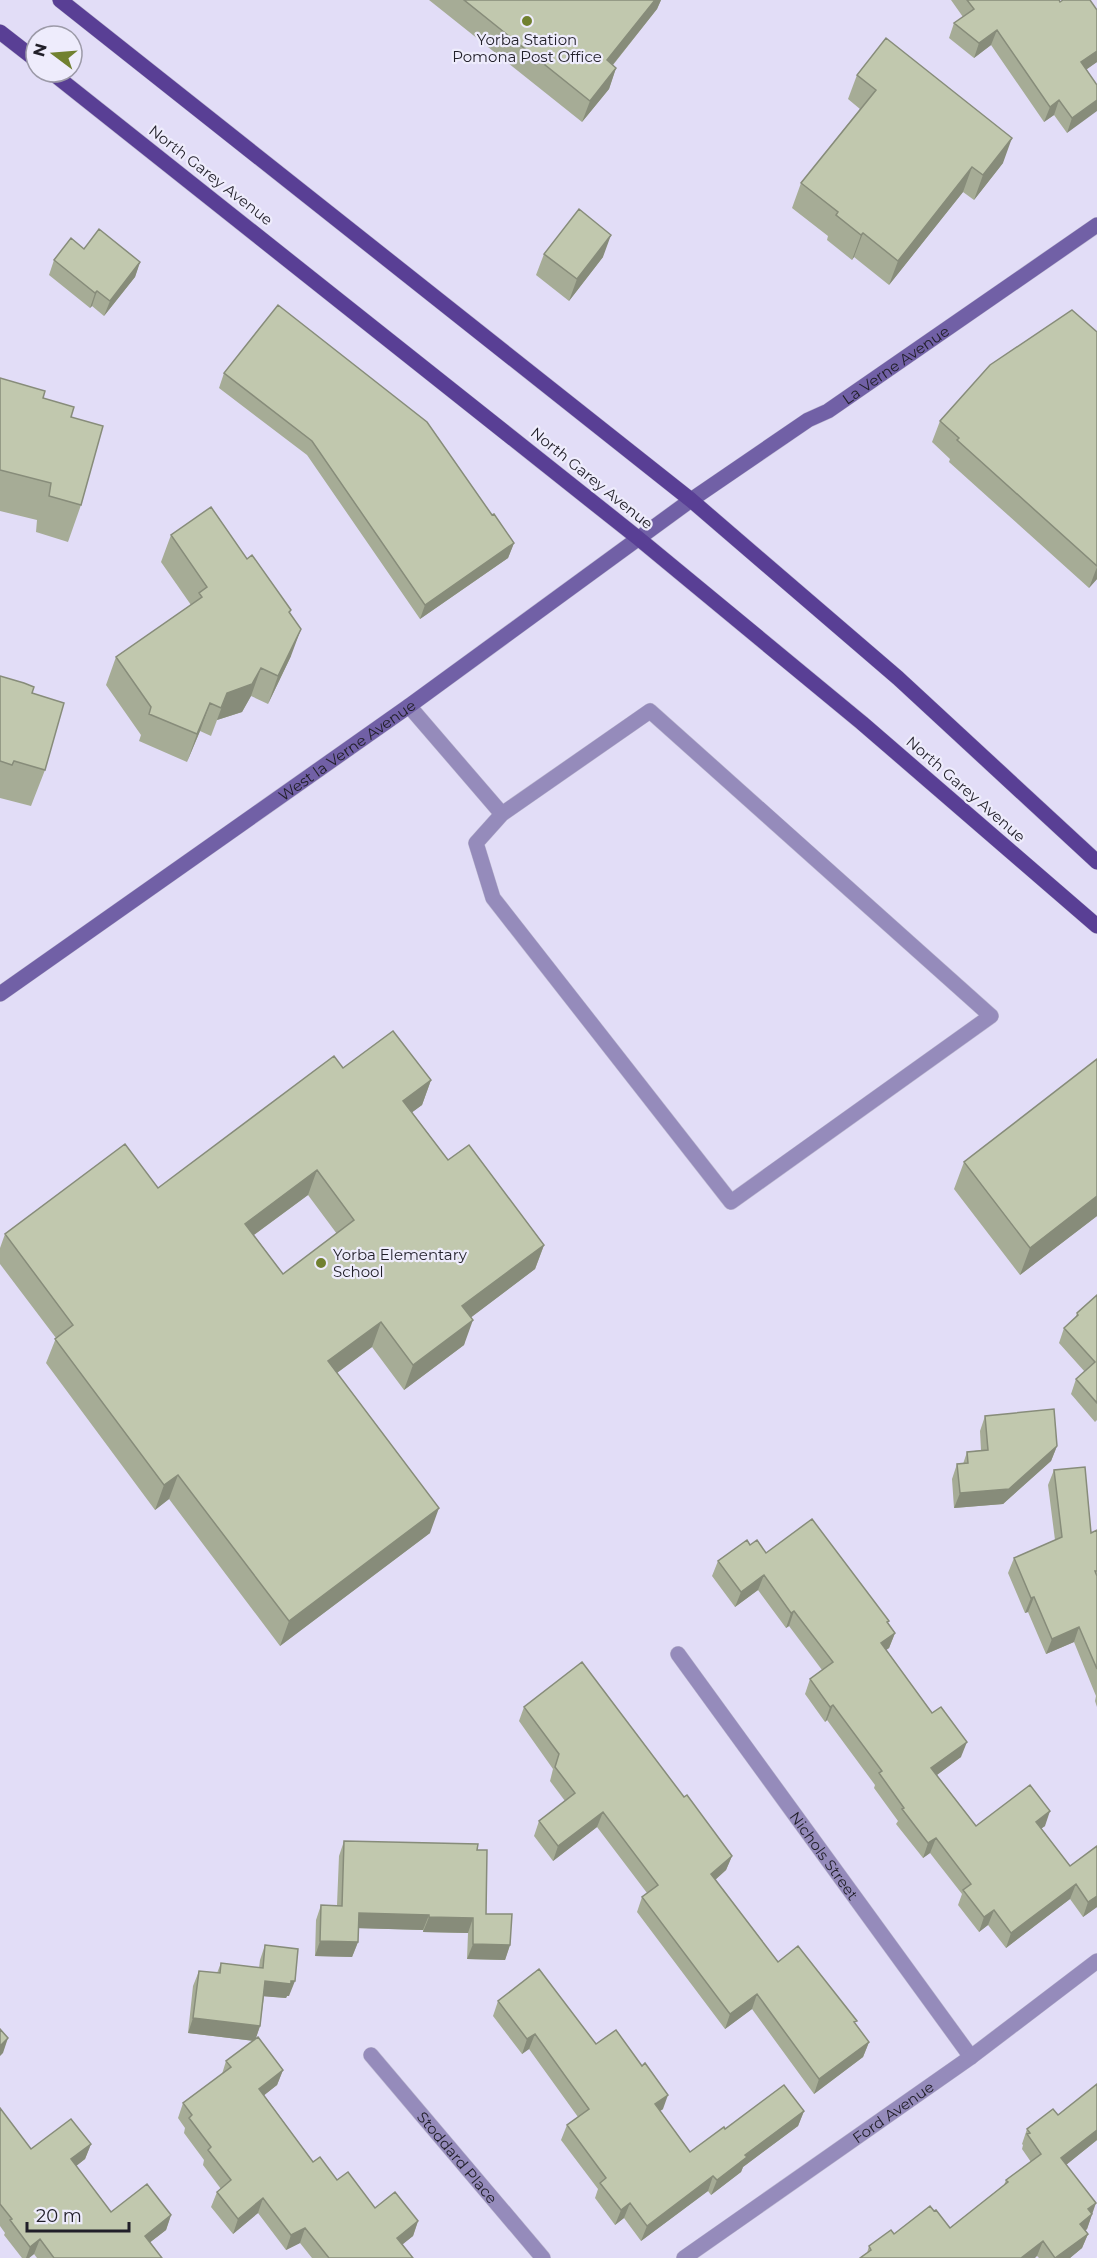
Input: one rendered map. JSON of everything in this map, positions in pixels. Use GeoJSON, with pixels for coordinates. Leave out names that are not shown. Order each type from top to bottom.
{"type":"FeatureCollection","features":[{"type":"Feature","properties":{"kind":"main road"},"geometry":{"type":"LineString","coordinates":[[60,0],[691,500],[898,678],[1097,862]]}},
{"type":"Feature","properties":{"kind":"main road"},"geometry":{"type":"LineString","coordinates":[[0,32],[24,51]]}},
{"type":"Feature","properties":{"kind":"main road","name":"North Garey Avenue"},"geometry":{"type":"LineString","coordinates":[[66,84],[638,538],[862,723],[1097,927]]}},
{"type":"Feature","properties":{"kind":"main road","name":"La Verne Avenue"},"geometry":{"type":"LineString","coordinates":[[691,500],[808,420],[828,411],[1097,225]]}},
{"type":"Feature","properties":{"kind":"main road","name":"West la Verne Avenue"},"geometry":{"type":"LineString","coordinates":[[0,994],[408,706],[691,500]]}},
{"type":"Feature","properties":{"kind":"street"},"geometry":{"type":"LineString","coordinates":[[408,706],[502,814]]}},
{"type":"Feature","properties":{"kind":"street"},"geometry":{"type":"LineString","coordinates":[[650,711],[992,1016],[731,1202],[494,898],[476,843],[502,814],[650,711]]}},
{"type":"Feature","properties":{"kind":"street","name":"Nichols Street"},"geometry":{"type":"LineString","coordinates":[[678,1654],[971,2056]]}},
{"type":"Feature","properties":{"kind":"street","name":"Ford Avenue"},"geometry":{"type":"LineString","coordinates":[[684,2258],[971,2056],[1097,1960]]}},
{"type":"Feature","properties":{"kind":"street","name":"Stoddard Place"},"geometry":{"type":"LineString","coordinates":[[371,2055],[543,2258]]}},
{"type":"Feature","properties":{"kind":"building"},"geometry":{"type":"Polygon","coordinates":[[[464,0],[655,0],[607,60],[616,68],[590,101],[464,0]]]}},
{"type":"Feature","properties":{"kind":"building"},"geometry":{"type":"Polygon","coordinates":[[[967,0],[1059,0],[1060,2],[1090,0],[1097,10],[1097,51],[1081,62],[1097,85],[1097,100],[1072,118],[1059,100],[1050,107],[997,30],[979,43],[954,23],[974,9],[967,0]]]}},
{"type":"Feature","properties":{"kind":"building"},"geometry":{"type":"Polygon","coordinates":[[[886,38],[1012,138],[983,175],[972,167],[898,261],[836,215],[838,212],[801,183],[876,90],[857,75],[886,38]]]}},
{"type":"Feature","properties":{"kind":"building"},"geometry":{"type":"Polygon","coordinates":[[[579,209],[611,235],[577,279],[544,254],[579,209]]]}},
{"type":"Feature","properties":{"kind":"building"},"geometry":{"type":"Polygon","coordinates":[[[99,229],[140,262],[110,301],[97,291],[95,293],[54,260],[71,238],[84,249],[99,229]]]}},
{"type":"Feature","properties":{"kind":"building"},"geometry":{"type":"Polygon","coordinates":[[[278,305],[427,422],[514,543],[425,605],[312,441],[224,373],[278,305]]]}},
{"type":"Feature","properties":{"kind":"building"},"geometry":{"type":"Polygon","coordinates":[[[1072,310],[1097,332],[1097,566],[957,440],[959,438],[940,421],[990,365],[1072,310]]]}},
{"type":"Feature","properties":{"kind":"building"},"geometry":{"type":"Polygon","coordinates":[[[0,378],[45,391],[43,398],[74,407],[71,417],[103,426],[81,505],[49,496],[51,483],[0,470],[0,378]]]}},
{"type":"Feature","properties":{"kind":"building"},"geometry":{"type":"Polygon","coordinates":[[[211,507],[247,559],[252,555],[291,610],[289,612],[301,629],[278,676],[261,668],[252,684],[227,693],[221,708],[210,703],[197,734],[149,714],[151,707],[116,657],[202,597],[199,593],[207,587],[171,535],[211,507]]]}},
{"type":"Feature","properties":{"kind":"building"},"geometry":{"type":"Polygon","coordinates":[[[0,676],[34,687],[32,693],[64,703],[45,770],[14,761],[12,765],[0,761],[0,676]]]}},
{"type":"Feature","properties":{"kind":"building"},"geometry":{"type":"Polygon","coordinates":[[[393,1031],[431,1080],[403,1101],[448,1160],[469,1145],[544,1245],[462,1306],[473,1320],[413,1365],[381,1322],[328,1361],[439,1508],[289,1621],[178,1475],[164,1485],[55,1339],[73,1325],[5,1234],[125,1144],[158,1188],[334,1056],[343,1068],[393,1031]],[[317,1170],[245,1224],[283,1274],[354,1220],[317,1170]]]}},
{"type":"Feature","properties":{"kind":"building"},"geometry":{"type":"Polygon","coordinates":[[[1097,1059],[1097,1196],[1030,1248],[964,1162],[1097,1059]]]}},
{"type":"Feature","properties":{"kind":"building"},"geometry":{"type":"Polygon","coordinates":[[[1097,1295],[1097,1403],[1076,1379],[1095,1362],[1064,1328],[1097,1295]]]}},
{"type":"Feature","properties":{"kind":"building"},"geometry":{"type":"Polygon","coordinates":[[[1054,1409],[1057,1446],[1009,1489],[960,1493],[957,1464],[968,1463],[967,1452],[988,1450],[985,1416],[1054,1409]]]}},
{"type":"Feature","properties":{"kind":"building"},"geometry":{"type":"Polygon","coordinates":[[[1085,1467],[1091,1533],[1097,1530],[1097,1571],[1095,1571],[1097,1576],[1097,1669],[1079,1627],[1052,1639],[1014,1558],[1062,1537],[1054,1470],[1085,1467]]]}},
{"type":"Feature","properties":{"kind":"building"},"geometry":{"type":"Polygon","coordinates":[[[812,1519],[889,1621],[887,1622],[895,1633],[881,1643],[932,1713],[941,1707],[967,1742],[931,1768],[976,1826],[1030,1785],[1050,1811],[1036,1822],[1070,1866],[1097,1846],[1097,1896],[1088,1902],[1076,1884],[1011,1933],[994,1910],[984,1917],[963,1890],[971,1884],[936,1838],[928,1843],[902,1809],[904,1808],[879,1773],[882,1771],[833,1705],[830,1707],[810,1679],[833,1662],[794,1611],[791,1613],[764,1575],[741,1592],[718,1561],[747,1540],[750,1545],[757,1540],[766,1553],[812,1519]]]}},
{"type":"Feature","properties":{"kind":"building"},"geometry":{"type":"Polygon","coordinates":[[[582,1662],[684,1797],[687,1795],[732,1856],[711,1874],[778,1962],[798,1946],[857,2021],[854,2022],[869,2042],[819,2079],[757,1994],[730,2014],[642,1897],[658,1885],[603,1812],[558,1846],[539,1821],[575,1793],[555,1767],[559,1754],[524,1707],[582,1662]]]}},
{"type":"Feature","properties":{"kind":"building"},"geometry":{"type":"Polygon","coordinates":[[[344,1841],[478,1844],[477,1850],[487,1850],[486,1914],[512,1914],[510,1945],[473,1944],[473,1918],[359,1913],[358,1942],[320,1941],[321,1905],[342,1906],[344,1841]]]}},
{"type":"Feature","properties":{"kind":"building"},"geometry":{"type":"Polygon","coordinates":[[[265,1945],[298,1949],[295,1981],[291,1981],[291,1984],[265,1981],[260,2026],[193,2018],[199,1971],[220,1973],[221,1963],[263,1968],[265,1945]]]}},
{"type":"Feature","properties":{"kind":"building"},"geometry":{"type":"Polygon","coordinates":[[[539,1969],[596,2044],[616,2030],[642,2066],[645,2063],[668,2095],[655,2104],[690,2152],[784,2085],[804,2111],[745,2155],[747,2157],[717,2180],[713,2176],[647,2226],[630,2203],[621,2210],[600,2183],[606,2178],[567,2125],[589,2109],[535,2034],[527,2039],[498,2001],[539,1969]]]}},
{"type":"Feature","properties":{"kind":"building"},"geometry":{"type":"Polygon","coordinates":[[[0,2029],[8,2038],[0,2046],[0,2029]]]}},
{"type":"Feature","properties":{"kind":"building"},"geometry":{"type":"Polygon","coordinates":[[[258,2037],[283,2070],[259,2089],[313,2162],[320,2157],[337,2180],[348,2172],[375,2208],[395,2192],[418,2221],[397,2238],[413,2258],[329,2258],[305,2228],[291,2235],[263,2198],[238,2219],[217,2192],[231,2180],[208,2150],[211,2147],[189,2118],[192,2115],[183,2103],[231,2067],[226,2061],[258,2037]]]}},
{"type":"Feature","properties":{"kind":"building"},"geometry":{"type":"Polygon","coordinates":[[[1097,2084],[1097,2130],[1061,2158],[1096,2203],[1088,2209],[1092,2214],[1080,2224],[1088,2234],[1055,2258],[1043,2241],[1021,2258],[860,2258],[871,2250],[869,2246],[891,2230],[894,2234],[930,2206],[950,2228],[1008,2182],[1006,2180],[1041,2154],[1027,2134],[1030,2133],[1027,2129],[1053,2109],[1058,2115],[1097,2084]]]}},
{"type":"Feature","properties":{"kind":"building"},"geometry":{"type":"Polygon","coordinates":[[[0,2108],[31,2149],[71,2119],[91,2144],[71,2159],[111,2212],[147,2184],[171,2215],[145,2236],[162,2258],[54,2258],[40,2239],[30,2247],[0,2204],[0,2108]]]}},
{"type":"Feature","properties":{"kind":"place","name":"Yorba Station Pomona Post Office"},"geometry":{"type":"Point","coordinates":[527,21]}},
{"type":"Feature","properties":{"kind":"place","name":"Yorba Elementary School"},"geometry":{"type":"Point","coordinates":[321,1263]}}]}
